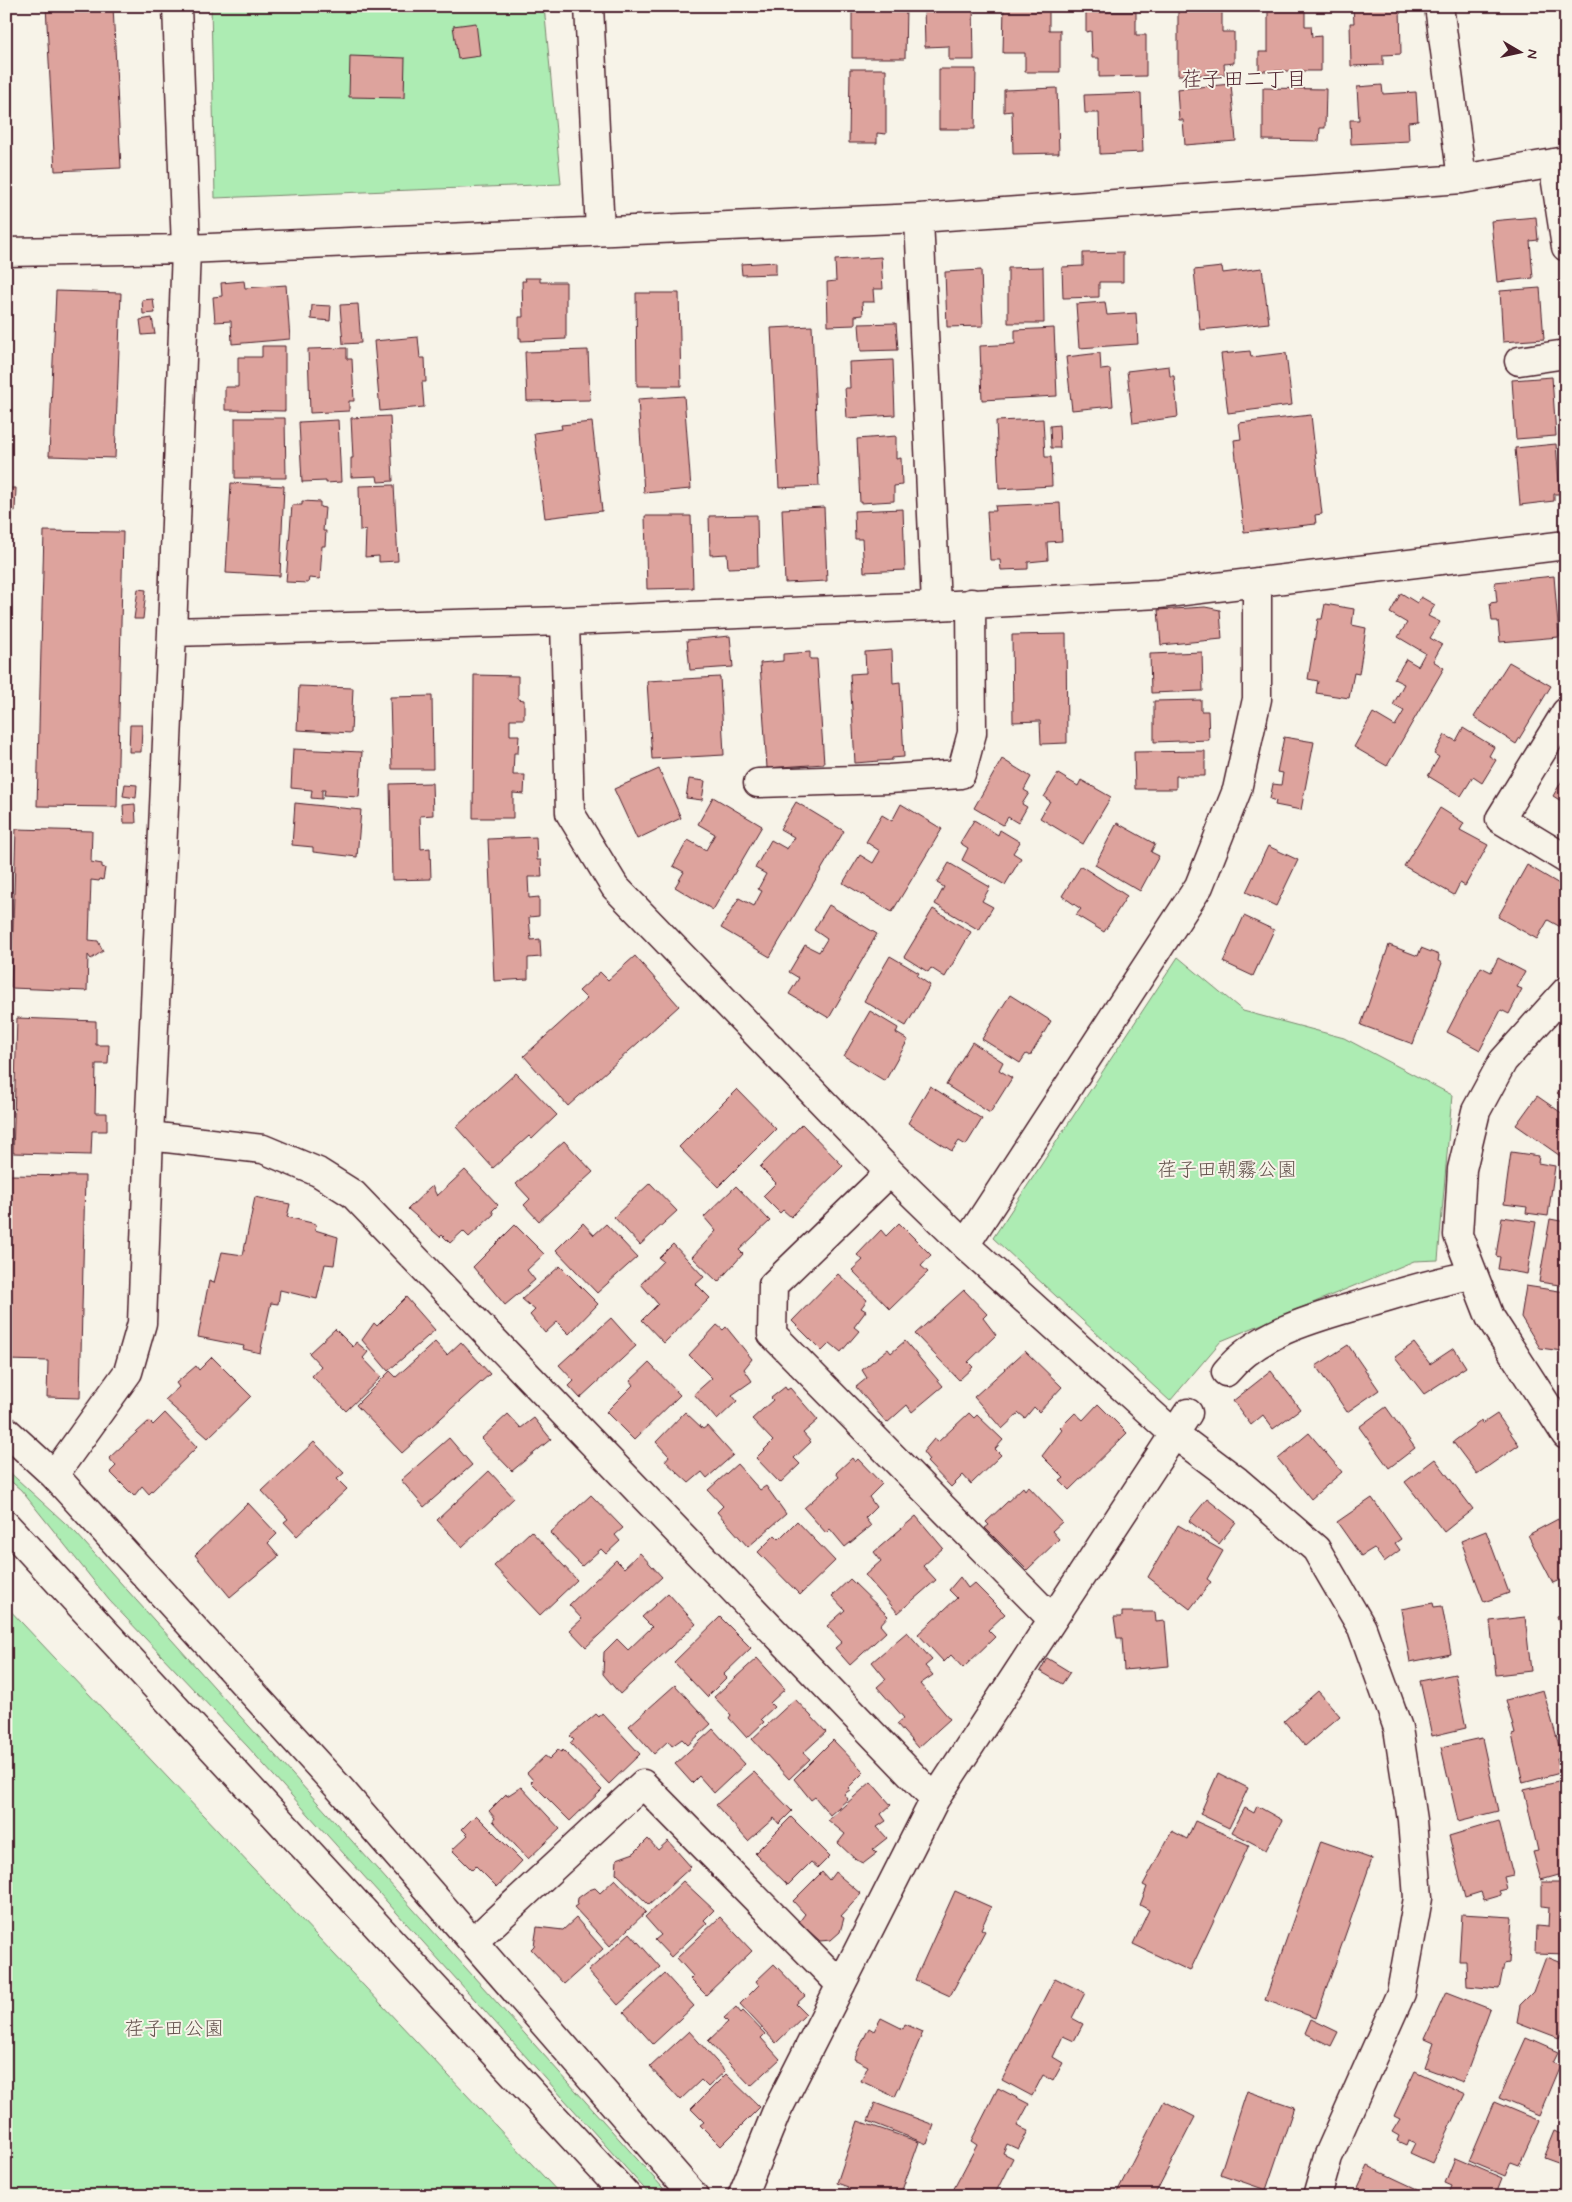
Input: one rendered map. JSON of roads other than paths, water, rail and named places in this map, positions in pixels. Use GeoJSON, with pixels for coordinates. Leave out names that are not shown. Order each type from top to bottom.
{"type":"FeatureCollection","features":[{"type":"Feature","properties":{"kind":"street"},"geometry":{"type":"LineString","coordinates":[[54,1475],[128,1372],[142,1323],[148,1136],[172,632],[186,249],[177,6]]}},
{"type":"Feature","properties":{"kind":"street"},"geometry":{"type":"LineString","coordinates":[[590,6],[600,231]]}},
{"type":"Feature","properties":{"kind":"street"},"geometry":{"type":"LineString","coordinates":[[1439,6],[1462,179]]}},
{"type":"Feature","properties":{"kind":"street"},"geometry":{"type":"LineString","coordinates":[[6,252],[186,249],[919,218],[1462,179],[1559,162],[1566,247]]}},
{"type":"Feature","properties":{"kind":"street"},"geometry":{"type":"LineString","coordinates":[[919,218],[936,606]]}},
{"type":"Feature","properties":{"kind":"street"},"geometry":{"type":"LineString","coordinates":[[1519,361],[1566,354]]}},
{"type":"Feature","properties":{"kind":"street"},"geometry":{"type":"LineString","coordinates":[[172,632],[936,606],[1159,594],[1566,545]]}},
{"type":"Feature","properties":{"kind":"street"},"geometry":{"type":"LineString","coordinates":[[965,1245],[1199,886],[1237,790],[1257,699],[1257,582]]}},
{"type":"Feature","properties":{"kind":"street"},"geometry":{"type":"LineString","coordinates":[[758,783],[889,780],[961,774],[972,734],[971,603]]}},
{"type":"Feature","properties":{"kind":"street"},"geometry":{"type":"LineString","coordinates":[[565,620],[570,812],[615,886],[890,1172],[965,1245],[1181,1423],[1237,1482],[1316,1549],[1362,1628],[1398,1728],[1412,1820],[1418,1898],[1401,1993],[1328,2157],[1317,2196]]}},
{"type":"Feature","properties":{"kind":"street"},"geometry":{"type":"LineString","coordinates":[[1566,712],[1500,819],[1566,859]]}},
{"type":"Feature","properties":{"kind":"street"},"geometry":{"type":"LineString","coordinates":[[1566,992],[1503,1061],[1476,1111],[1462,1169],[1458,1235],[1490,1317],[1566,1435]]}},
{"type":"Feature","properties":{"kind":"street"},"geometry":{"type":"LineString","coordinates":[[148,1136],[263,1149],[318,1172],[353,1194],[935,1800]]}},
{"type":"Feature","properties":{"kind":"street"},"geometry":{"type":"LineString","coordinates":[[890,1172],[774,1285],[772,1334],[1052,1619]]}},
{"type":"Feature","properties":{"kind":"street"},"geometry":{"type":"LineString","coordinates":[[1226,1372],[1240,1355],[1294,1325],[1440,1280],[1473,1275]]}},
{"type":"Feature","properties":{"kind":"street"},"geometry":{"type":"LineString","coordinates":[[742,2196],[776,2113],[935,1800],[1181,1423]]}},
{"type":"Feature","properties":{"kind":"street"},"geometry":{"type":"LineString","coordinates":[[6,1431],[54,1475],[340,1790],[694,2196]]}},
{"type":"Feature","properties":{"kind":"street"},"geometry":{"type":"LineString","coordinates":[[6,1525],[627,2196]]}},
{"type":"Feature","properties":{"kind":"street"},"geometry":{"type":"LineString","coordinates":[[473,1942],[643,1784],[842,1985]]}},
{"type":"Feature","properties":{"kind":"district","name":"荏子田二丁目"},"geometry":{"type":"Point","coordinates":[1244,79]}},
{"type":"Feature","properties":{"kind":"park label","name":"荏子田朝霧公園"},"geometry":{"type":"Point","coordinates":[1227,1169]}},
{"type":"Feature","properties":{"kind":"park label","name":"荏子田公園"},"geometry":{"type":"Point","coordinates":[174,2028]}}]}
